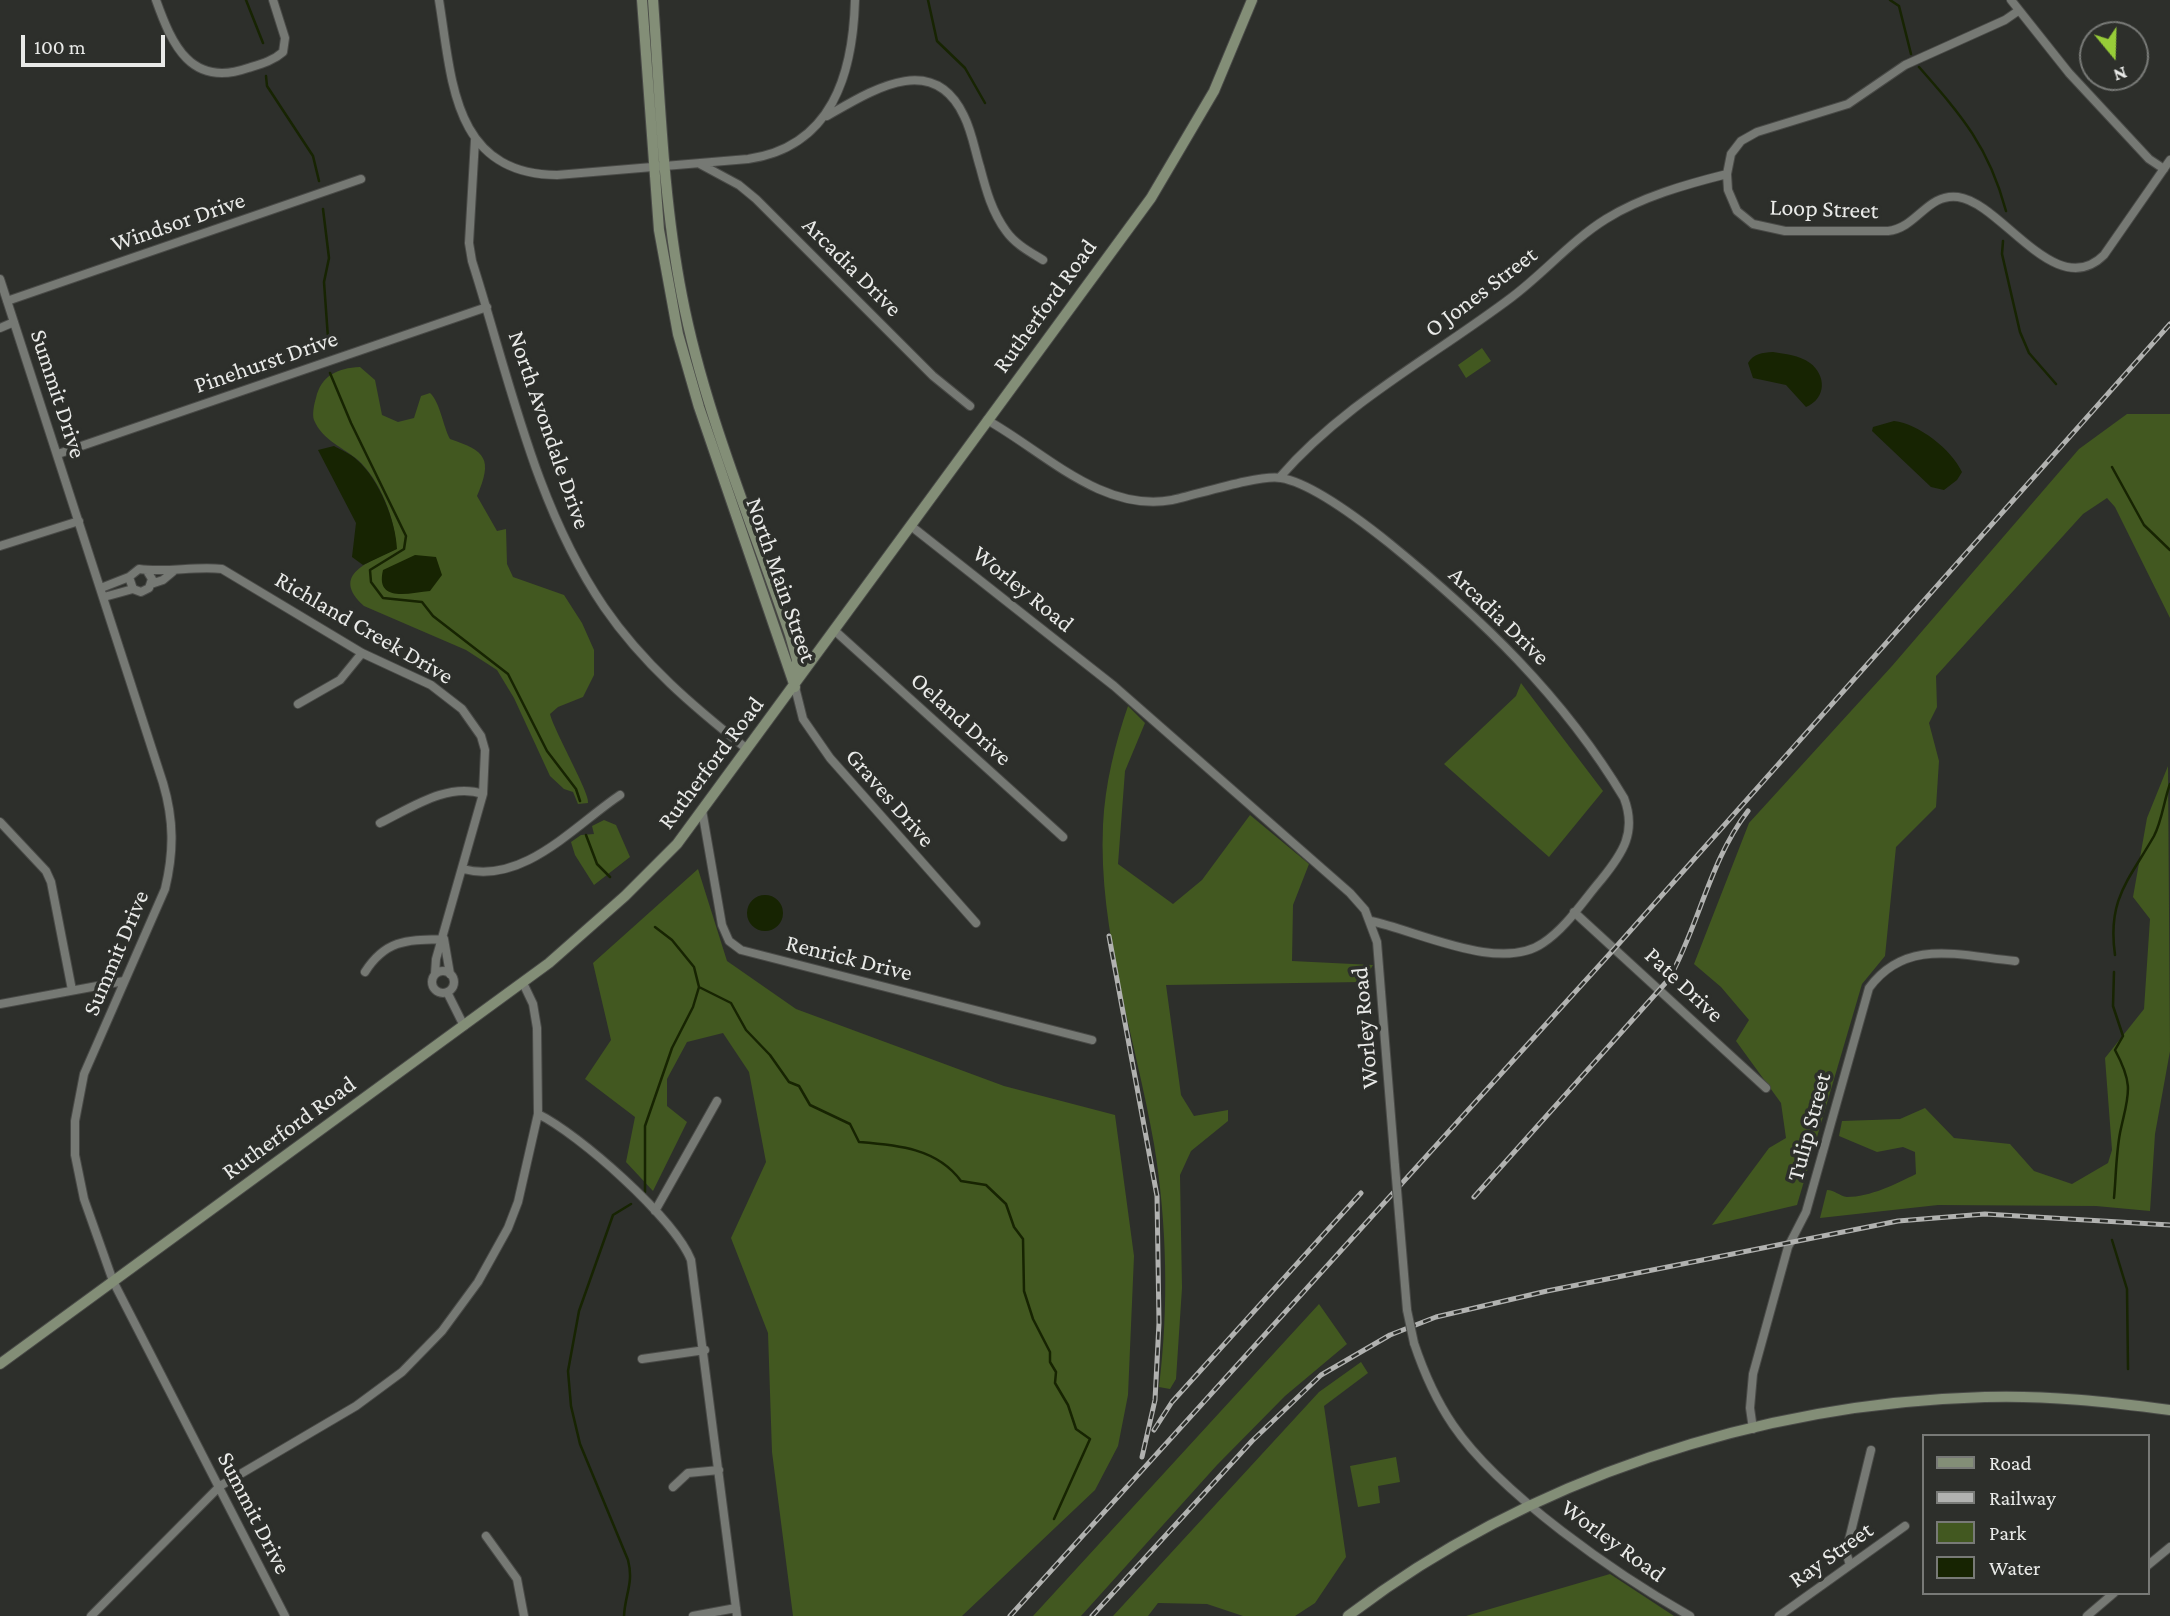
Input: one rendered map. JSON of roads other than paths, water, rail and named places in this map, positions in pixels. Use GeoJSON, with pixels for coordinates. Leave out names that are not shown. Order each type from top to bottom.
{"type":"FeatureCollection","features":[{"type":"Feature","properties":{"kind":"street"},"geometry":{"type":"LineString","coordinates":[[156,0],[179,52],[204,70],[225,73],[270,61],[283,52],[285,38],[273,0]]}},
{"type":"Feature","properties":{"kind":"street"},"geometry":{"type":"LineString","coordinates":[[439,0],[456,99],[475,140],[504,163],[542,175],[661,168],[774,153],[809,134],[827,116],[869,91],[899,81],[922,81],[944,91],[965,118],[995,215],[1014,241],[1043,260]]}},
{"type":"Feature","properties":{"kind":"street","name":"North Main Street"},"geometry":{"type":"LineString","coordinates":[[642,0],[661,168],[682,297],[697,364],[790,635],[797,660],[795,687]]}},
{"type":"Feature","properties":{"kind":"street","name":"North Main Street"},"geometry":{"type":"LineString","coordinates":[[653,0],[664,266],[678,334],[699,407],[795,687]]}},
{"type":"Feature","properties":{"kind":"street"},"geometry":{"type":"LineString","coordinates":[[827,116],[848,66],[855,0]]}},
{"type":"Feature","properties":{"kind":"street","name":"Rutherford Road"},"geometry":{"type":"LineString","coordinates":[[0,1364],[523,983],[625,896],[677,844],[795,687],[1169,170],[1214,91],[1252,0]]}},
{"type":"Feature","properties":{"kind":"street"},"geometry":{"type":"LineString","coordinates":[[2011,0],[2069,73],[2149,159],[2164,169]]}},
{"type":"Feature","properties":{"kind":"street"},"geometry":{"type":"LineString","coordinates":[[1727,174],[1731,154],[1745,138],[1767,128],[1848,104],[1905,65],[2005,20],[2018,11]]}},
{"type":"Feature","properties":{"kind":"street","name":"North Avondale Drive"},"geometry":{"type":"LineString","coordinates":[[475,140],[469,243],[486,307],[539,475],[562,532],[585,578],[621,630],[659,673],[700,712],[747,749]]}},
{"type":"Feature","properties":{"kind":"street","name":"Loop Street"},"geometry":{"type":"LineString","coordinates":[[1727,174],[1728,190],[1737,211],[1757,226],[1785,231],[1897,230],[1930,203],[1957,197],[1984,210],[2039,253],[2081,268],[2093,265],[2104,255],[2170,160]]}},
{"type":"Feature","properties":{"kind":"street","name":"Arcadia Drive"},"geometry":{"type":"LineString","coordinates":[[700,164],[739,185],[756,199],[933,376],[970,406]]}},
{"type":"Feature","properties":{"kind":"street","name":"O Jones Street"},"geometry":{"type":"LineString","coordinates":[[1280,477],[1305,448],[1336,422],[1514,296],[1605,219],[1641,203],[1727,174]]}},
{"type":"Feature","properties":{"kind":"street","name":"Windsor Drive"},"geometry":{"type":"LineString","coordinates":[[7,301],[361,179]]}},
{"type":"Feature","properties":{"kind":"street","name":"Summit Drive"},"geometry":{"type":"LineString","coordinates":[[0,279],[163,783],[172,821],[171,861],[164,889],[84,1074],[75,1121],[75,1155],[84,1199],[113,1281],[285,1616]]}},
{"type":"Feature","properties":{"kind":"street","name":"Pinehurst Drive"},"geometry":{"type":"LineString","coordinates":[[58,454],[486,307]]}},
{"type":"Feature","properties":{"kind":"street"},"geometry":{"type":"LineString","coordinates":[[0,328],[14,322]]}},
{"type":"Feature","properties":{"kind":"street"},"geometry":{"type":"LineString","coordinates":[[699,407],[711,403]]}},
{"type":"Feature","properties":{"kind":"street"},"geometry":{"type":"LineString","coordinates":[[987,420],[1064,471],[1127,498],[1170,500],[1280,477]]}},
{"type":"Feature","properties":{"kind":"street","name":"Arcadia Drive"},"geometry":{"type":"LineString","coordinates":[[1280,477],[1346,510],[1442,586],[1543,686],[1573,722],[1629,810],[1630,834],[1619,856],[1574,912],[1546,941],[1519,952],[1467,949],[1371,921]]}},
{"type":"Feature","properties":{"kind":"street"},"geometry":{"type":"LineString","coordinates":[[0,546],[79,522]]}},
{"type":"Feature","properties":{"kind":"street","name":"Worley Road"},"geometry":{"type":"LineString","coordinates":[[911,526],[1114,686],[1350,892],[1371,921],[1377,942],[1407,1310],[1414,1343],[1432,1390],[1454,1427],[1481,1458],[1532,1506],[1633,1581],[1690,1616]]}},
{"type":"Feature","properties":{"kind":"street","name":"Richland Creek Drive"},"geometry":{"type":"LineString","coordinates":[[102,593],[129,577],[134,570],[198,567],[222,569],[362,653],[431,685],[450,697],[472,721],[485,750],[483,794],[444,939],[436,959],[435,974]]}},
{"type":"Feature","properties":{"kind":"street","name":"Richland Creek Drive"},"geometry":{"type":"LineString","coordinates":[[102,593],[133,589],[141,592],[175,570]]}},
{"type":"Feature","properties":{"kind":"street"},"geometry":{"type":"LineString","coordinates":[[147,571],[151,584]]}},
{"type":"Feature","properties":{"kind":"street"},"geometry":{"type":"LineString","coordinates":[[129,577],[133,589]]}},
{"type":"Feature","properties":{"kind":"street","name":"Oeland Drive"},"geometry":{"type":"LineString","coordinates":[[834,630],[1063,837]]}},
{"type":"Feature","properties":{"kind":"street"},"geometry":{"type":"LineString","coordinates":[[298,704],[340,680],[362,653]]}},
{"type":"Feature","properties":{"kind":"street","name":"Graves Drive"},"geometry":{"type":"LineString","coordinates":[[795,687],[803,719],[830,758],[976,923]]}},
{"type":"Feature","properties":{"kind":"street"},"geometry":{"type":"LineString","coordinates":[[380,822],[443,793],[471,790],[483,794]]}},
{"type":"Feature","properties":{"kind":"street"},"geometry":{"type":"LineString","coordinates":[[463,869],[495,872],[523,863],[620,795]]}},
{"type":"Feature","properties":{"kind":"street","name":"Renrick Drive"},"geometry":{"type":"LineString","coordinates":[[702,810],[722,925],[729,941],[741,950],[1092,1041]]}},
{"type":"Feature","properties":{"kind":"street"},"geometry":{"type":"LineString","coordinates":[[0,822],[46,871],[51,882],[72,990]]}},
{"type":"Feature","properties":{"kind":"street","name":"Pate Drive"},"geometry":{"type":"LineString","coordinates":[[1574,912],[1766,1088]]}},
{"type":"Feature","properties":{"kind":"street"},"geometry":{"type":"LineString","coordinates":[[365,972],[376,955],[387,948],[412,941],[444,939]]}},
{"type":"Feature","properties":{"kind":"street","name":"Richland Creek Drive"},"geometry":{"type":"LineString","coordinates":[[444,939],[453,984],[447,992]]}},
{"type":"Feature","properties":{"kind":"street","name":"Tulip Street"},"geometry":{"type":"LineString","coordinates":[[1753,1429],[1750,1408],[1752,1374],[1788,1247],[1806,1212],[1869,988],[1888,967],[1916,955],[2015,961]]}},
{"type":"Feature","properties":{"kind":"street"},"geometry":{"type":"LineString","coordinates":[[450,974],[441,971],[435,974],[432,980],[434,989],[447,992],[464,1026]]}},
{"type":"Feature","properties":{"kind":"street"},"geometry":{"type":"LineString","coordinates":[[0,1004],[124,981]]}},
{"type":"Feature","properties":{"kind":"street"},"geometry":{"type":"LineString","coordinates":[[91,1616],[220,1486],[373,1395],[406,1369],[442,1331],[478,1282],[508,1228],[524,1181],[538,1114],[537,1028],[533,1004],[523,983]]}},
{"type":"Feature","properties":{"kind":"street"},"geometry":{"type":"LineString","coordinates":[[655,1211],[717,1101]]}},
{"type":"Feature","properties":{"kind":"street"},"geometry":{"type":"LineString","coordinates":[[538,1114],[581,1141],[655,1211],[687,1250],[691,1260],[705,1350],[736,1612],[693,1616]]}},
{"type":"Feature","properties":{"kind":"street"},"geometry":{"type":"LineString","coordinates":[[642,1359],[705,1350]]}},
{"type":"Feature","properties":{"kind":"street"},"geometry":{"type":"LineString","coordinates":[[1348,1616],[1432,1559],[1532,1506],[1618,1469],[1753,1429],[1879,1406],[1986,1397],[2074,1400],[2170,1410]]}},
{"type":"Feature","properties":{"kind":"street"},"geometry":{"type":"LineString","coordinates":[[1850,1566],[1846,1552],[1871,1450]]}},
{"type":"Feature","properties":{"kind":"street"},"geometry":{"type":"LineString","coordinates":[[673,1487],[688,1473],[719,1470]]}},
{"type":"Feature","properties":{"kind":"street","name":"Ray Street"},"geometry":{"type":"LineString","coordinates":[[1779,1616],[1905,1526]]}},
{"type":"Feature","properties":{"kind":"street"},"geometry":{"type":"LineString","coordinates":[[486,1536],[517,1579],[524,1616]]}},
{"type":"Feature","properties":{"kind":"street"},"geometry":{"type":"LineString","coordinates":[[2149,1564],[2170,1547]]}},
{"type":"Feature","properties":{"kind":"street"},"geometry":{"type":"LineString","coordinates":[[2087,1616],[2112,1595]]}},
{"type":"Feature","properties":{"kind":"water"},"geometry":{"type":"Polygon","coordinates":[[[1773,352],[1801,358],[1815,368],[1822,386],[1813,403],[1806,407],[1786,385],[1753,378],[1748,363],[1750,360],[1759,354],[1773,352]]]}},
{"type":"Feature","properties":{"kind":"water"},"geometry":{"type":"Polygon","coordinates":[[[1894,421],[1924,432],[1942,447],[1962,472],[1957,480],[1944,490],[1931,487],[1872,431],[1873,427],[1894,421]]]}},
{"type":"Feature","properties":{"kind":"water"},"geometry":{"type":"Polygon","coordinates":[[[334,446],[355,458],[372,478],[385,501],[396,538],[397,549],[363,565],[352,557],[356,523],[318,450],[334,446]]]}},
{"type":"Feature","properties":{"kind":"water"},"geometry":{"type":"Polygon","coordinates":[[[415,555],[436,557],[442,575],[430,591],[404,594],[389,592],[382,580],[383,570],[415,555]]]}},
{"type":"Feature","properties":{"kind":"water"},"geometry":{"type":"Polygon","coordinates":[[[765,895],[778,900],[783,913],[778,926],[765,931],[752,926],[747,913],[752,900],[765,895]]]}},
{"type":"Feature","properties":{"kind":"waterway"},"geometry":{"type":"LineString","coordinates":[[246,0],[263,43]]}},
{"type":"Feature","properties":{"kind":"waterway"},"geometry":{"type":"LineString","coordinates":[[928,0],[937,41],[965,68],[985,103]]}},
{"type":"Feature","properties":{"kind":"waterway"},"geometry":{"type":"LineString","coordinates":[[1890,0],[1899,6],[1911,54]]}},
{"type":"Feature","properties":{"kind":"waterway"},"geometry":{"type":"LineString","coordinates":[[1919,67],[1972,133],[1991,168],[2006,211]]}},
{"type":"Feature","properties":{"kind":"waterway"},"geometry":{"type":"LineString","coordinates":[[266,76],[267,86],[313,156],[319,181]]}},
{"type":"Feature","properties":{"kind":"waterway"},"geometry":{"type":"LineString","coordinates":[[323,209],[329,258],[324,282],[328,338]]}},
{"type":"Feature","properties":{"kind":"waterway"},"geometry":{"type":"LineString","coordinates":[[2003,241],[2002,254],[2020,332],[2029,353],[2056,384]]}},
{"type":"Feature","properties":{"kind":"waterway"},"geometry":{"type":"LineString","coordinates":[[330,373],[406,536],[404,549],[370,570],[371,582],[383,598],[422,602],[433,616],[508,674],[547,751],[576,789],[580,801]]}},
{"type":"Feature","properties":{"kind":"waterway"},"geometry":{"type":"LineString","coordinates":[[2112,467],[2144,525],[2170,550]]}},
{"type":"Feature","properties":{"kind":"waterway"},"geometry":{"type":"LineString","coordinates":[[2115,955],[2113,936],[2117,904],[2157,830],[2170,784]]}},
{"type":"Feature","properties":{"kind":"waterway"},"geometry":{"type":"LineString","coordinates":[[586,835],[597,864],[610,877]]}},
{"type":"Feature","properties":{"kind":"waterway"},"geometry":{"type":"LineString","coordinates":[[645,1192],[645,1126],[672,1048],[693,1007],[699,987],[694,967],[672,940],[655,927]]}},
{"type":"Feature","properties":{"kind":"waterway"},"geometry":{"type":"LineString","coordinates":[[2114,972],[2113,1006],[2123,1036],[2115,1050],[2125,1073],[2128,1091],[2119,1141],[2114,1198]]}},
{"type":"Feature","properties":{"kind":"waterway"},"geometry":{"type":"LineString","coordinates":[[699,987],[731,1003],[746,1030],[770,1055],[789,1082],[799,1086],[810,1105],[850,1124],[859,1142],[902,1147],[928,1155],[940,1161],[961,1181],[986,1185],[1006,1204],[1014,1227],[1023,1239],[1024,1291],[1033,1319],[1050,1352],[1050,1362],[1056,1372],[1055,1383],[1068,1405],[1076,1429],[1090,1439],[1054,1519]]}},
{"type":"Feature","properties":{"kind":"waterway"},"geometry":{"type":"LineString","coordinates":[[624,1616],[630,1568],[580,1444],[571,1406],[568,1371],[579,1311],[613,1215],[631,1204]]}},
{"type":"Feature","properties":{"kind":"waterway"},"geometry":{"type":"LineString","coordinates":[[2112,1240],[2127,1289],[2128,1369]]}},
{"type":"Feature","properties":{"kind":"railway"},"geometry":{"type":"LineString","coordinates":[[1010,1616],[1615,948],[2170,324]]}},
{"type":"Feature","properties":{"kind":"railway"},"geometry":{"type":"LineString","coordinates":[[1474,1197],[1669,979],[1689,937],[1714,871],[1748,811]]}},
{"type":"Feature","properties":{"kind":"railway"},"geometry":{"type":"LineString","coordinates":[[1109,936],[1157,1196],[1159,1323],[1155,1400],[1142,1457]]}},
{"type":"Feature","properties":{"kind":"railway"},"geometry":{"type":"LineString","coordinates":[[1154,1430],[1172,1402],[1361,1193]]}},
{"type":"Feature","properties":{"kind":"railway"},"geometry":{"type":"LineString","coordinates":[[1092,1616],[1252,1441],[1321,1375],[1390,1335],[1436,1317],[1547,1291],[1898,1221],[1985,1214],[2170,1225]]}}]}
